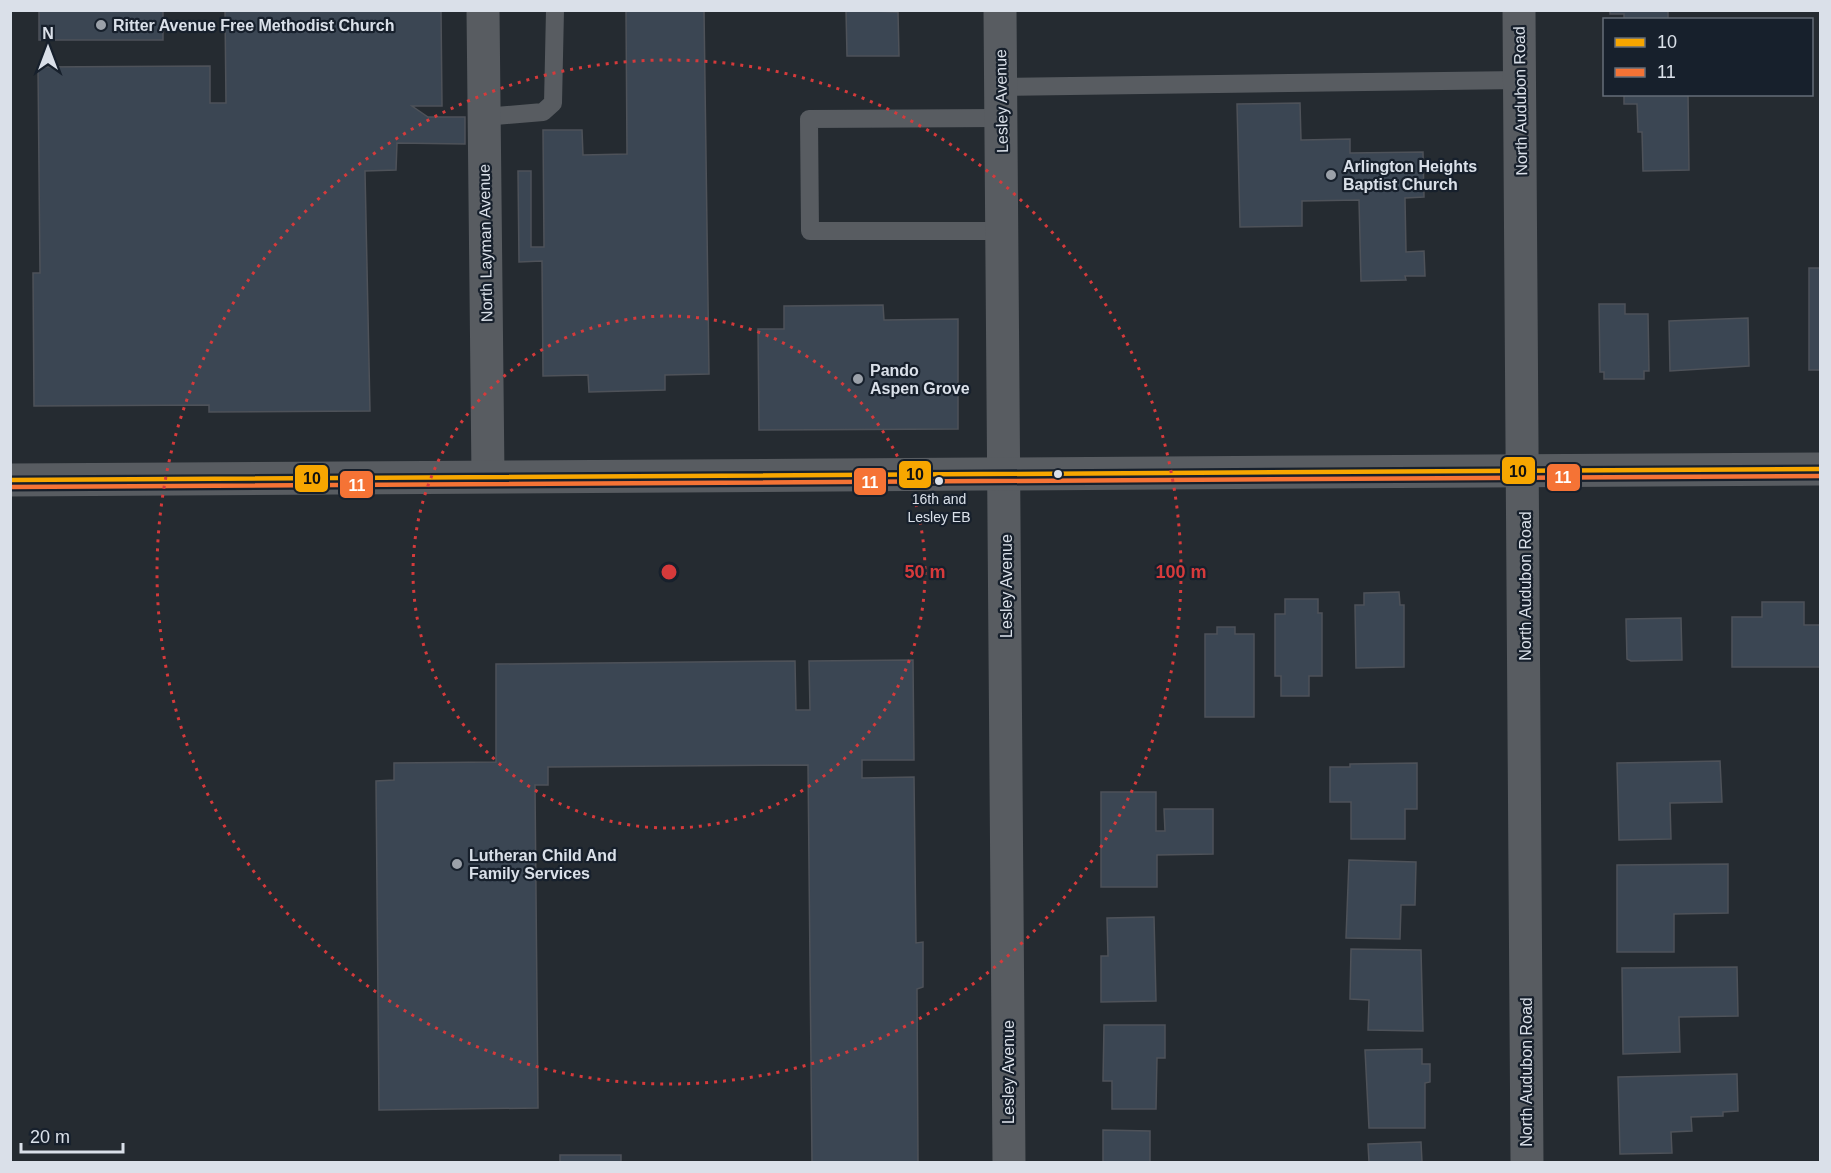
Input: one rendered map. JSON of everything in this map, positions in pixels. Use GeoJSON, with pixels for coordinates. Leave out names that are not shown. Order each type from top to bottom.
{"type":"FeatureCollection","features":[{"type":"Feature","properties":{"kind":"street","name":"North Layman Avenue"},"geometry":{"type":"LineString","coordinates":[[483,10],[488,476]]}},
{"type":"Feature","properties":{"kind":"street","name":"Lesley Avenue"},"geometry":{"type":"LineString","coordinates":[[1000,10],[1009,1162]]}},
{"type":"Feature","properties":{"kind":"street","name":"North Audubon Road"},"geometry":{"type":"LineString","coordinates":[[1519,10],[1527,1162]]}},
{"type":"Feature","properties":{"kind":"street"},"geometry":{"type":"LineString","coordinates":[[10,480],[1005,472],[1821,470]]}},
{"type":"Feature","properties":{"kind":"lane"},"geometry":{"type":"LineString","coordinates":[[484,117],[543,112],[553,104],[555,10]]}},
{"type":"Feature","properties":{"kind":"lane"},"geometry":{"type":"LineString","coordinates":[[1002,231],[810,231],[809,119],[1001,102],[1520,80]]}},
{"type":"Feature","properties":{"kind":"building","name":"Ritter Avenue Free Methodist Church"},"geometry":{"type":"Polygon","coordinates":[[[39,10],[163,10],[163,40],[39,40],[39,10]]]}},
{"type":"Feature","properties":{"kind":"building"},"geometry":{"type":"Polygon","coordinates":[[[225,10],[441,10],[442,106],[412,106],[428,117],[465,117],[465,144],[397,143],[396,170],[365,171],[370,411],[209,412],[209,405],[34,406],[33,273],[40,273],[38,67],[210,66],[210,103],[226,103],[225,10]]]}},
{"type":"Feature","properties":{"kind":"building"},"geometry":{"type":"Polygon","coordinates":[[[626,10],[704,10],[709,374],[665,375],[665,390],[589,392],[588,375],[543,376],[542,261],[519,262],[518,171],[531,171],[531,247],[544,247],[543,130],[582,130],[583,155],[627,154],[626,10]]]}},
{"type":"Feature","properties":{"kind":"building"},"geometry":{"type":"Polygon","coordinates":[[[846,10],[898,12],[899,56],[847,56],[846,10]]]}},
{"type":"Feature","properties":{"kind":"building"},"geometry":{"type":"Polygon","coordinates":[[[1610,10],[1689,10],[1668,11],[1668,18],[1624,18],[1624,14],[1610,14],[1610,10]]]}},
{"type":"Feature","properties":{"kind":"building"},"geometry":{"type":"Polygon","coordinates":[[[1624,96],[1688,96],[1689,170],[1643,171],[1642,132],[1638,132],[1637,104],[1624,104],[1624,96]]]}},
{"type":"Feature","properties":{"kind":"building","name":"Arlington Heights Baptist Church"},"geometry":{"type":"Polygon","coordinates":[[[1300,103],[1301,140],[1350,139],[1350,153],[1423,152],[1424,197],[1405,198],[1406,252],[1424,251],[1425,276],[1405,276],[1406,280],[1361,281],[1359,200],[1302,201],[1302,226],[1240,227],[1237,104],[1300,103]]]}},
{"type":"Feature","properties":{"kind":"building"},"geometry":{"type":"Polygon","coordinates":[[[1809,268],[1820,268],[1820,370],[1809,370],[1809,268]]]}},
{"type":"Feature","properties":{"kind":"building"},"geometry":{"type":"Polygon","coordinates":[[[1599,304],[1625,304],[1625,314],[1648,314],[1649,371],[1644,371],[1644,379],[1604,379],[1604,372],[1600,372],[1599,304]]]}},
{"type":"Feature","properties":{"kind":"building","name":"Pando Aspen Grove"},"geometry":{"type":"Polygon","coordinates":[[[883,305],[884,320],[958,319],[958,429],[759,430],[758,329],[784,329],[784,306],[883,305]]]}},
{"type":"Feature","properties":{"kind":"building"},"geometry":{"type":"Polygon","coordinates":[[[1748,318],[1749,366],[1670,371],[1669,321],[1748,318]]]}},
{"type":"Feature","properties":{"kind":"building"},"geometry":{"type":"Polygon","coordinates":[[[1399,592],[1400,605],[1404,605],[1404,667],[1356,668],[1355,605],[1364,605],[1364,593],[1399,592]]]}},
{"type":"Feature","properties":{"kind":"building"},"geometry":{"type":"Polygon","coordinates":[[[1285,599],[1318,599],[1318,613],[1322,613],[1322,676],[1309,676],[1309,696],[1281,696],[1281,676],[1275,676],[1275,614],[1285,614],[1285,599]]]}},
{"type":"Feature","properties":{"kind":"building"},"geometry":{"type":"Polygon","coordinates":[[[1762,602],[1804,602],[1804,625],[1820,625],[1820,667],[1732,667],[1732,617],[1762,617],[1762,602]]]}},
{"type":"Feature","properties":{"kind":"building"},"geometry":{"type":"Polygon","coordinates":[[[1681,618],[1682,660],[1631,661],[1627,659],[1626,619],[1681,618]]]}},
{"type":"Feature","properties":{"kind":"building"},"geometry":{"type":"Polygon","coordinates":[[[1217,627],[1235,627],[1235,634],[1254,634],[1254,717],[1205,717],[1205,634],[1217,634],[1217,627]]]}},
{"type":"Feature","properties":{"kind":"building","name":"Lutheran Child And Family Services"},"geometry":{"type":"Polygon","coordinates":[[[913,660],[914,760],[862,760],[862,778],[914,777],[916,943],[923,942],[923,987],[917,989],[918,1162],[812,1162],[808,765],[548,767],[548,785],[535,785],[538,1108],[379,1110],[376,781],[394,780],[394,763],[496,762],[496,664],[795,661],[796,710],[810,710],[809,661],[913,660]]]}},
{"type":"Feature","properties":{"kind":"building"},"geometry":{"type":"Polygon","coordinates":[[[1720,761],[1722,802],[1670,803],[1671,839],[1619,840],[1617,763],[1720,761]]]}},
{"type":"Feature","properties":{"kind":"building"},"geometry":{"type":"Polygon","coordinates":[[[1417,763],[1417,809],[1405,809],[1405,839],[1351,839],[1351,802],[1330,802],[1330,767],[1350,767],[1350,764],[1417,763]]]}},
{"type":"Feature","properties":{"kind":"building"},"geometry":{"type":"Polygon","coordinates":[[[1101,792],[1156,792],[1156,831],[1165,831],[1164,809],[1213,809],[1213,854],[1157,855],[1157,887],[1101,887],[1101,792]]]}},
{"type":"Feature","properties":{"kind":"building"},"geometry":{"type":"Polygon","coordinates":[[[1349,860],[1416,862],[1415,905],[1401,905],[1400,939],[1346,938],[1349,860]]]}},
{"type":"Feature","properties":{"kind":"building"},"geometry":{"type":"Polygon","coordinates":[[[1728,864],[1728,913],[1674,914],[1674,952],[1617,952],[1617,865],[1728,864]]]}},
{"type":"Feature","properties":{"kind":"building"},"geometry":{"type":"Polygon","coordinates":[[[1154,917],[1156,1001],[1101,1002],[1101,956],[1108,956],[1107,918],[1154,917]]]}},
{"type":"Feature","properties":{"kind":"building"},"geometry":{"type":"Polygon","coordinates":[[[1351,949],[1421,950],[1423,1031],[1368,1030],[1369,1000],[1350,999],[1351,949]]]}},
{"type":"Feature","properties":{"kind":"building"},"geometry":{"type":"Polygon","coordinates":[[[1737,967],[1738,1016],[1679,1017],[1680,1052],[1623,1054],[1622,968],[1737,967]]]}},
{"type":"Feature","properties":{"kind":"building"},"geometry":{"type":"Polygon","coordinates":[[[1104,1025],[1165,1025],[1165,1058],[1157,1058],[1156,1109],[1112,1109],[1112,1081],[1103,1081],[1104,1025]]]}},
{"type":"Feature","properties":{"kind":"building"},"geometry":{"type":"Polygon","coordinates":[[[1422,1049],[1422,1064],[1430,1064],[1430,1082],[1425,1083],[1425,1128],[1369,1128],[1365,1050],[1422,1049]]]}},
{"type":"Feature","properties":{"kind":"building"},"geometry":{"type":"Polygon","coordinates":[[[1737,1074],[1738,1111],[1723,1112],[1723,1116],[1691,1117],[1692,1131],[1671,1132],[1672,1153],[1620,1154],[1618,1077],[1737,1074]]]}},
{"type":"Feature","properties":{"kind":"building"},"geometry":{"type":"Polygon","coordinates":[[[1103,1130],[1150,1131],[1150,1162],[1103,1162],[1103,1130]]]}},
{"type":"Feature","properties":{"kind":"building"},"geometry":{"type":"Polygon","coordinates":[[[1421,1142],[1422,1162],[1369,1162],[1368,1144],[1421,1142]]]}},
{"type":"Feature","properties":{"kind":"building"},"geometry":{"type":"Polygon","coordinates":[[[560,1155],[621,1155],[621,1162],[560,1162],[560,1155]]]}},
{"type":"Feature","properties":{"kind":"transit line","name":"10"},"geometry":{"type":"LineString","coordinates":[[10,480],[1820,469]]}},
{"type":"Feature","properties":{"kind":"transit line","name":"11"},"geometry":{"type":"LineString","coordinates":[[10,487],[1820,476]]}},
{"type":"Feature","properties":{"kind":"place","name":"Ritter Avenue Free Methodist Church"},"geometry":{"type":"Point","coordinates":[101,25]}},
{"type":"Feature","properties":{"kind":"place","name":"Arlington Heights Baptist Church"},"geometry":{"type":"Point","coordinates":[1331,175]}},
{"type":"Feature","properties":{"kind":"place","name":"Pando Aspen Grove"},"geometry":{"type":"Point","coordinates":[858,379]}},
{"type":"Feature","properties":{"kind":"place","name":"16th and Lesley EB"},"geometry":{"type":"Point","coordinates":[939,481]}},
{"type":"Feature","properties":{"kind":"place","name":"Lutheran Child And Family Services"},"geometry":{"type":"Point","coordinates":[457,864]}}]}
